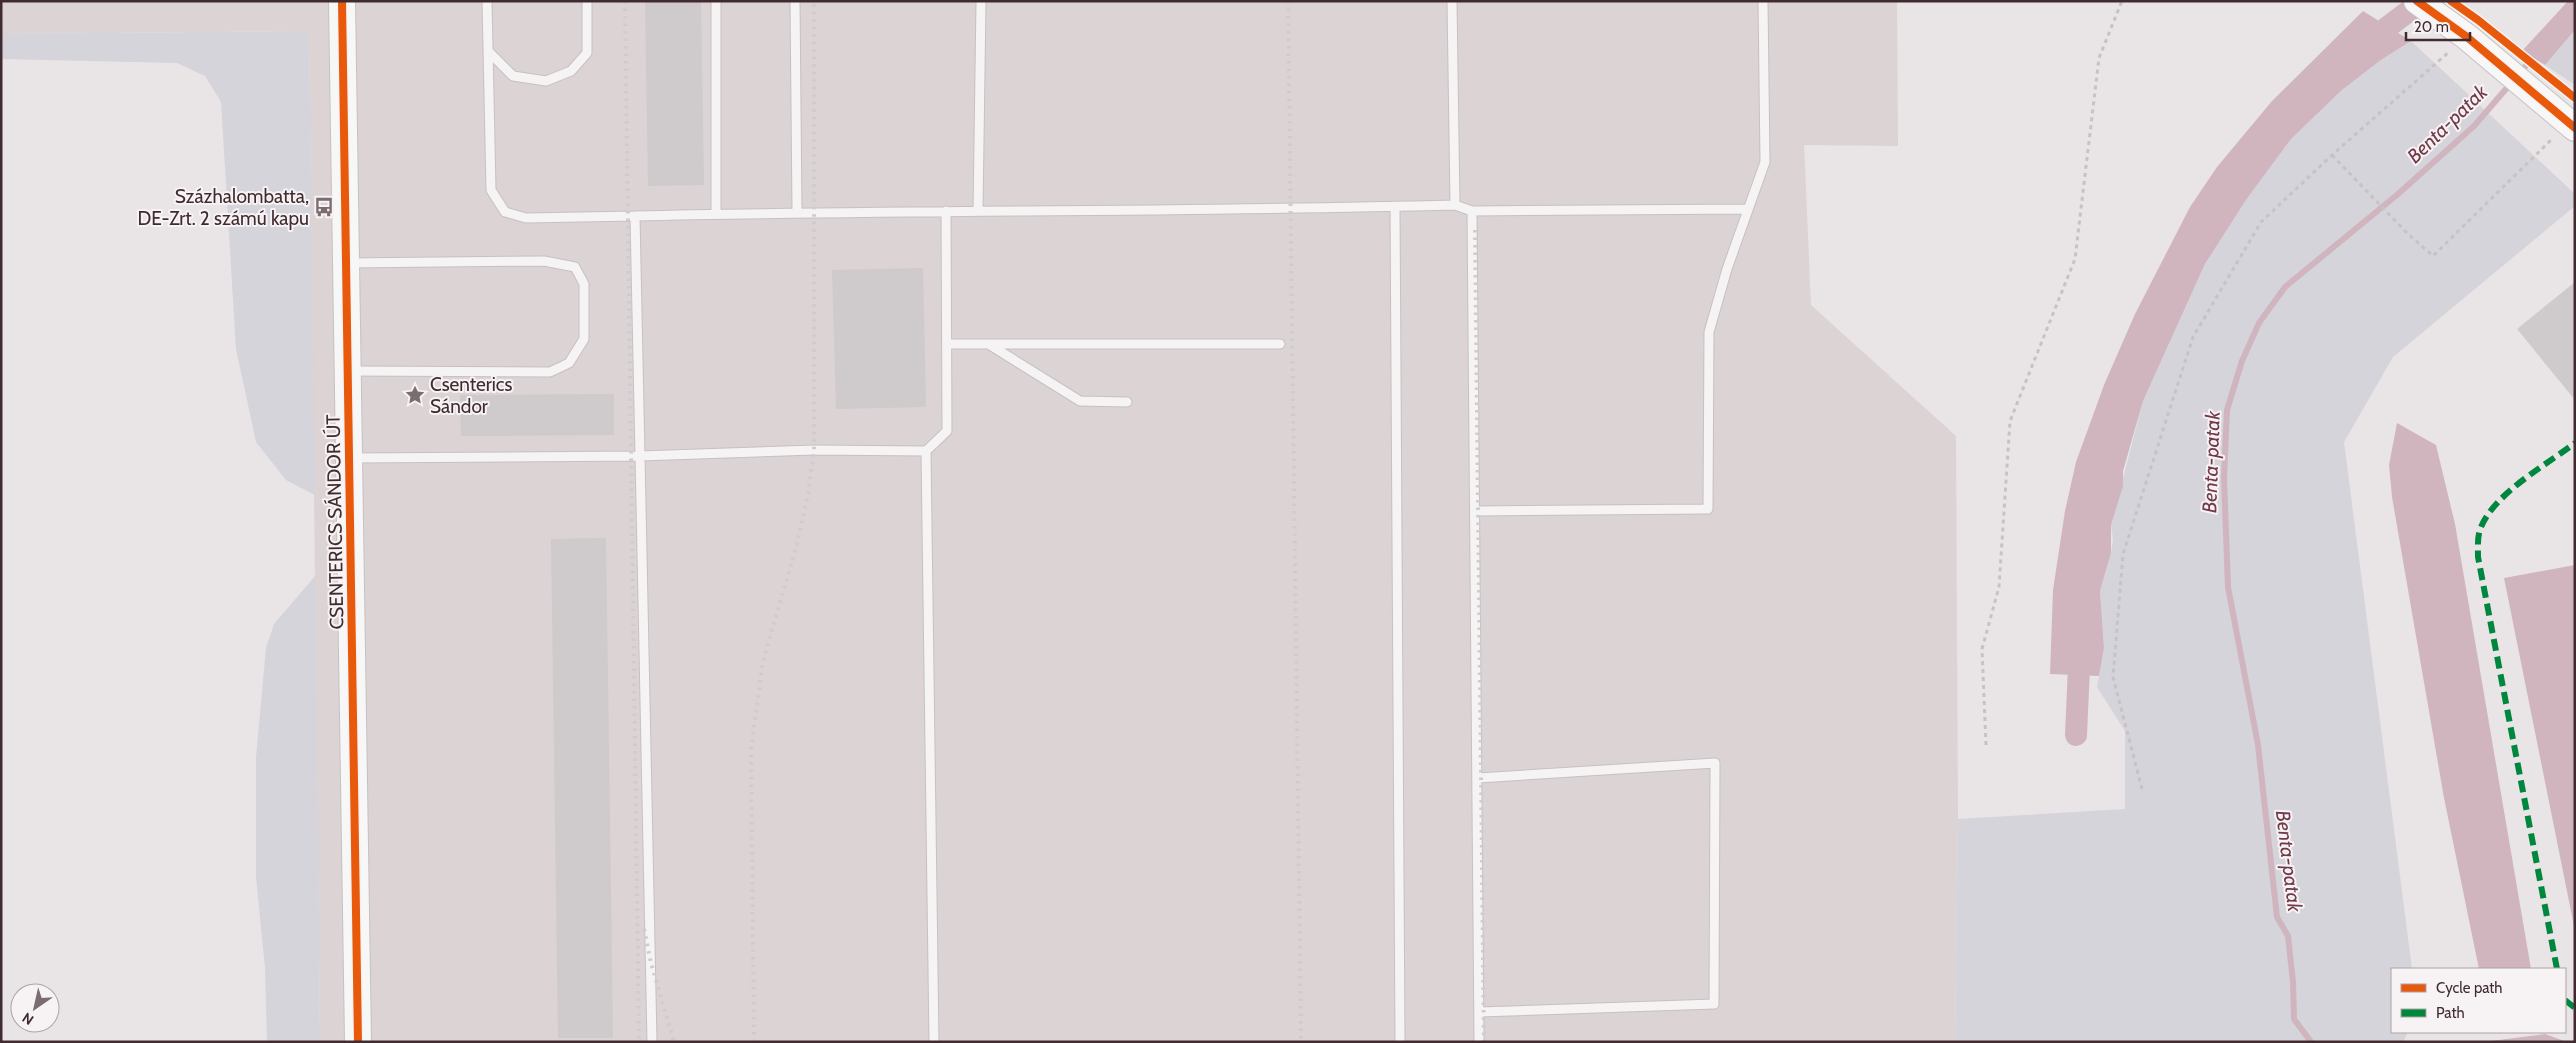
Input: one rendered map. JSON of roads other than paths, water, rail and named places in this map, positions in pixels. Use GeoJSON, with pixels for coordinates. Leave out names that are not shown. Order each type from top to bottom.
{"type":"FeatureCollection","features":[{"type":"Feature","properties":{"kind":"street","name":"CSENTERICS SÁNDOR ÚT"},"geometry":{"type":"LineString","coordinates":[[342,1],[358,1042]]}},
{"type":"Feature","properties":{"kind":"street"},"geometry":{"type":"LineString","coordinates":[[2417,1],[2467,37],[2572,126]]}},
{"type":"Feature","properties":{"kind":"lane"},"geometry":{"type":"LineString","coordinates":[[487,1],[491,190],[505,212],[526,218],[797,212],[1455,205],[1472,211],[1747,209]]}},
{"type":"Feature","properties":{"kind":"lane"},"geometry":{"type":"LineString","coordinates":[[488,51],[513,76],[546,81],[571,71],[587,53],[587,1]]}},
{"type":"Feature","properties":{"kind":"lane"},"geometry":{"type":"LineString","coordinates":[[716,1],[716,214]]}},
{"type":"Feature","properties":{"kind":"lane"},"geometry":{"type":"LineString","coordinates":[[795,1],[797,212]]}},
{"type":"Feature","properties":{"kind":"lane"},"geometry":{"type":"LineString","coordinates":[[978,211],[981,1]]}},
{"type":"Feature","properties":{"kind":"lane"},"geometry":{"type":"LineString","coordinates":[[1452,1],[1455,205]]}},
{"type":"Feature","properties":{"kind":"lane"},"geometry":{"type":"LineString","coordinates":[[1475,511],[1708,509],[1709,332],[1747,209],[1765,162],[1763,1]]}},
{"type":"Feature","properties":{"kind":"lane"},"geometry":{"type":"LineString","coordinates":[[1395,206],[1400,1042]]}},
{"type":"Feature","properties":{"kind":"lane"},"geometry":{"type":"LineString","coordinates":[[350,458],[640,456],[814,450],[926,451],[947,431],[946,211]]}},
{"type":"Feature","properties":{"kind":"lane"},"geometry":{"type":"LineString","coordinates":[[1472,211],[1480,1042]]}},
{"type":"Feature","properties":{"kind":"lane"},"geometry":{"type":"LineString","coordinates":[[635,216],[652,1042]]}},
{"type":"Feature","properties":{"kind":"lane"},"geometry":{"type":"LineString","coordinates":[[347,263],[544,260],[575,267],[584,284],[584,339],[569,363],[550,372],[348,371]]}},
{"type":"Feature","properties":{"kind":"lane"},"geometry":{"type":"LineString","coordinates":[[947,344],[1280,344]]}},
{"type":"Feature","properties":{"kind":"lane"},"geometry":{"type":"LineString","coordinates":[[990,344],[1080,401],[1127,402]]}},
{"type":"Feature","properties":{"kind":"lane"},"geometry":{"type":"LineString","coordinates":[[926,451],[934,1042]]}},
{"type":"Feature","properties":{"kind":"lane"},"geometry":{"type":"LineString","coordinates":[[1478,778],[1715,763],[1714,1004],[1479,1012]]}},
{"type":"Feature","properties":{"kind":"waterway"},"geometry":{"type":"LineString","coordinates":[[2364,45],[2422,1]]}},
{"type":"Feature","properties":{"kind":"waterway","name":"Benta-patak"},"geometry":{"type":"LineString","coordinates":[[2519,74],[2538,51]]}},
{"type":"Feature","properties":{"kind":"waterway","name":"Benta-patak"},"geometry":{"type":"LineString","coordinates":[[2311,1042],[2294,1019],[2293,982],[2288,936],[2277,917],[2258,745],[2228,587],[2224,478],[2227,410],[2242,361],[2259,323],[2285,287],[2398,194],[2474,126],[2512,82]]}},
{"type":"Feature","properties":{"kind":"waterway"},"geometry":{"type":"LineString","coordinates":[[2076,735],[2080,644]]}},
{"type":"Feature","properties":{"kind":"railway"},"geometry":{"type":"LineString","coordinates":[[625,1],[639,1042]]}},
{"type":"Feature","properties":{"kind":"railway"},"geometry":{"type":"LineString","coordinates":[[754,1042],[751,749],[763,661],[796,548],[808,494],[814,450],[814,1]]}},
{"type":"Feature","properties":{"kind":"railway"},"geometry":{"type":"LineString","coordinates":[[1288,1],[1301,1042]]}},
{"type":"Feature","properties":{"kind":"railway"},"geometry":{"type":"LineString","coordinates":[[1475,230],[1484,1042]]}},
{"type":"Feature","properties":{"kind":"railway"},"geometry":{"type":"LineString","coordinates":[[644,929],[651,963],[674,1042]]}},
{"type":"Feature","properties":{"kind":"place","name":"Százhalombatta, DE-Zrt. 2 számú kapu"},"geometry":{"type":"Point","coordinates":[324,207]}},
{"type":"Feature","properties":{"kind":"place","name":"Csenterics Sándor"},"geometry":{"type":"Point","coordinates":[415,395]}}]}
